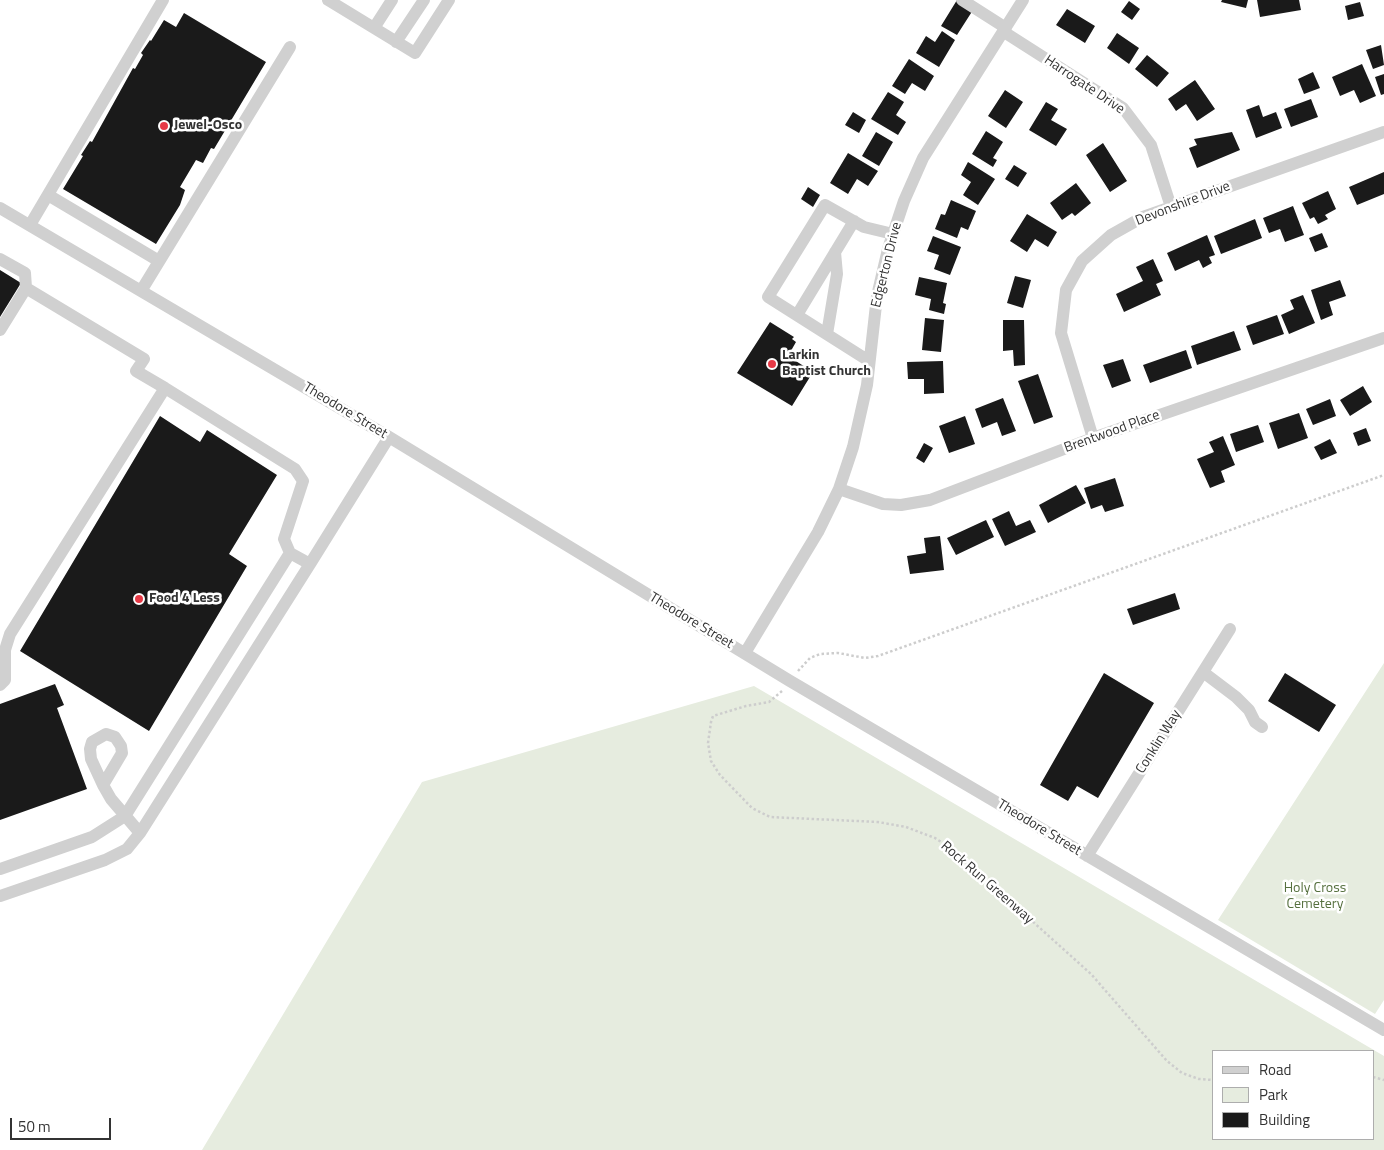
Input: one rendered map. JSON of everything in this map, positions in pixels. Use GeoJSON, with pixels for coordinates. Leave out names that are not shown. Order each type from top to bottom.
{"type":"FeatureCollection","features":[{"type":"Feature","properties":{"kind":"street"},"geometry":{"type":"LineString","coordinates":[[30,225],[163,0]]}},
{"type":"Feature","properties":{"kind":"street"},"geometry":{"type":"LineString","coordinates":[[328,0],[348,5],[374,28],[415,53],[448,0]]}},
{"type":"Feature","properties":{"kind":"street"},"geometry":{"type":"LineString","coordinates":[[374,28],[392,0]]}},
{"type":"Feature","properties":{"kind":"street"},"geometry":{"type":"LineString","coordinates":[[396,42],[424,0]]}},
{"type":"Feature","properties":{"kind":"street","name":"Harrogate Drive"},"geometry":{"type":"LineString","coordinates":[[962,0],[1123,108],[1151,145],[1171,207]]}},
{"type":"Feature","properties":{"kind":"street","name":"Edgerton Drive"},"geometry":{"type":"LineString","coordinates":[[745,654],[818,532],[839,489],[853,447],[867,385],[877,296],[904,200],[923,158],[1023,0]]}},
{"type":"Feature","properties":{"kind":"street"},"geometry":{"type":"LineString","coordinates":[[141,291],[290,47]]}},
{"type":"Feature","properties":{"kind":"street","name":"Devonshire Drive"},"geometry":{"type":"LineString","coordinates":[[1093,438],[1061,333],[1066,290],[1082,261],[1111,235],[1143,217],[1384,132]]}},
{"type":"Feature","properties":{"kind":"street"},"geometry":{"type":"LineString","coordinates":[[48,195],[159,261]]}},
{"type":"Feature","properties":{"kind":"street"},"geometry":{"type":"LineString","coordinates":[[870,361],[768,297],[826,205],[864,227],[893,234]]}},
{"type":"Feature","properties":{"kind":"street","name":"Theodore Street"},"geometry":{"type":"LineString","coordinates":[[0,208],[389,437],[745,654],[1384,1030]]}},
{"type":"Feature","properties":{"kind":"street"},"geometry":{"type":"LineString","coordinates":[[797,315],[854,221]]}},
{"type":"Feature","properties":{"kind":"street"},"geometry":{"type":"LineString","coordinates":[[827,334],[838,274],[835,252]]}},
{"type":"Feature","properties":{"kind":"street"},"geometry":{"type":"LineString","coordinates":[[0,259],[25,273],[26,288],[0,330]]}},
{"type":"Feature","properties":{"kind":"street"},"geometry":{"type":"LineString","coordinates":[[26,288],[144,359],[136,371],[295,469],[303,480],[284,539],[290,553],[310,564]]}},
{"type":"Feature","properties":{"kind":"street","name":"Brentwood Place"},"geometry":{"type":"LineString","coordinates":[[839,489],[883,504],[901,505],[930,500],[1093,438],[1384,338]]}},
{"type":"Feature","properties":{"kind":"street"},"geometry":{"type":"LineString","coordinates":[[0,685],[5,680],[5,630],[165,388]]}},
{"type":"Feature","properties":{"kind":"street"},"geometry":{"type":"LineString","coordinates":[[0,896],[105,860],[127,849],[140,833],[389,437]]}},
{"type":"Feature","properties":{"kind":"street"},"geometry":{"type":"LineString","coordinates":[[0,869],[92,837],[125,816],[290,553]]}},
{"type":"Feature","properties":{"kind":"street","name":"Conklin Way"},"geometry":{"type":"LineString","coordinates":[[1087,856],[1230,629]]}},
{"type":"Feature","properties":{"kind":"street"},"geometry":{"type":"LineString","coordinates":[[1203,672],[1236,697],[1249,710],[1254,722],[1262,727]]}},
{"type":"Feature","properties":{"kind":"street"},"geometry":{"type":"LineString","coordinates":[[103,785],[125,816],[140,833]]}},
{"type":"Feature","properties":{"kind":"path"},"geometry":{"type":"LineString","coordinates":[[790,680],[806,662],[820,654],[838,653],[865,658],[878,656],[1384,475]]}},
{"type":"Feature","properties":{"kind":"path","name":"Rock Run Greenway"},"geometry":{"type":"LineString","coordinates":[[790,680],[779,696],[769,702],[746,706],[713,716],[708,743],[711,761],[720,776],[752,808],[770,817],[878,822],[906,827],[935,838],[952,850],[1091,974],[1167,1061],[1182,1073],[1212,1080]]}},
{"type":"Feature","properties":{"kind":"green space","name":"Holy Cross Cemetery"},"geometry":{"type":"Polygon","coordinates":[[[1384,663],[1384,1000],[1375,1014],[1218,920],[1384,663]]]}},
{"type":"Feature","properties":{"kind":"green space"},"geometry":{"type":"Polygon","coordinates":[[[754,686],[1374,1050],[1212,1050],[1212,1140],[1374,1140],[1374,1050],[1384,1056],[1384,1150],[202,1150],[422,782],[754,686]]]}},
{"type":"Feature","properties":{"kind":"building"},"geometry":{"type":"Polygon","coordinates":[[[957,0],[973,10],[957,35],[941,26],[957,0]]]}},
{"type":"Feature","properties":{"kind":"building"},"geometry":{"type":"Polygon","coordinates":[[[1222,0],[1248,0],[1246,8],[1221,2],[1222,0]]]}},
{"type":"Feature","properties":{"kind":"building"},"geometry":{"type":"Polygon","coordinates":[[[1257,0],[1299,0],[1301,10],[1260,17],[1257,0]]]}},
{"type":"Feature","properties":{"kind":"building"},"geometry":{"type":"Polygon","coordinates":[[[1129,1],[1140,9],[1132,20],[1121,12],[1129,1]]]}},
{"type":"Feature","properties":{"kind":"building"},"geometry":{"type":"Polygon","coordinates":[[[1360,2],[1364,16],[1348,20],[1345,6],[1360,2]]]}},
{"type":"Feature","properties":{"kind":"building"},"geometry":{"type":"Polygon","coordinates":[[[1067,9],[1095,26],[1085,43],[1056,25],[1067,9]]]}},
{"type":"Feature","properties":{"kind":"building","name":"Jewel-Osco"},"geometry":{"type":"Polygon","coordinates":[[[184,13],[266,62],[214,149],[211,148],[203,163],[196,160],[180,187],[185,190],[180,205],[156,244],[63,189],[83,156],[81,155],[90,141],[92,142],[133,68],[135,69],[143,55],[141,53],[164,20],[176,27],[184,13]]]}},
{"type":"Feature","properties":{"kind":"building"},"geometry":{"type":"Polygon","coordinates":[[[942,31],[955,40],[939,67],[916,53],[926,36],[935,42],[942,31]]]}},
{"type":"Feature","properties":{"kind":"building"},"geometry":{"type":"Polygon","coordinates":[[[1117,33],[1139,48],[1129,64],[1107,48],[1117,33]]]}},
{"type":"Feature","properties":{"kind":"building"},"geometry":{"type":"Polygon","coordinates":[[[1381,45],[1384,65],[1373,69],[1366,50],[1381,45]]]}},
{"type":"Feature","properties":{"kind":"building"},"geometry":{"type":"Polygon","coordinates":[[[1147,55],[1169,73],[1157,87],[1135,69],[1147,55]]]}},
{"type":"Feature","properties":{"kind":"building"},"geometry":{"type":"Polygon","coordinates":[[[909,59],[934,76],[925,91],[912,83],[905,94],[892,86],[909,59]]]}},
{"type":"Feature","properties":{"kind":"building"},"geometry":{"type":"Polygon","coordinates":[[[1362,64],[1376,96],[1360,103],[1354,90],[1340,96],[1332,77],[1362,64]]]}},
{"type":"Feature","properties":{"kind":"building"},"geometry":{"type":"Polygon","coordinates":[[[1313,72],[1320,88],[1304,94],[1298,79],[1313,72]]]}},
{"type":"Feature","properties":{"kind":"building"},"geometry":{"type":"Polygon","coordinates":[[[1384,74],[1384,94],[1381,95],[1375,77],[1384,74]]]}},
{"type":"Feature","properties":{"kind":"building"},"geometry":{"type":"Polygon","coordinates":[[[1195,80],[1215,109],[1197,121],[1186,104],[1176,111],[1168,99],[1195,80]]]}},
{"type":"Feature","properties":{"kind":"building"},"geometry":{"type":"Polygon","coordinates":[[[1005,90],[1023,102],[1006,128],[988,116],[1005,90]]]}},
{"type":"Feature","properties":{"kind":"building"},"geometry":{"type":"Polygon","coordinates":[[[888,92],[904,102],[896,115],[906,122],[898,135],[871,119],[888,92]]]}},
{"type":"Feature","properties":{"kind":"building"},"geometry":{"type":"Polygon","coordinates":[[[1311,99],[1318,117],[1291,127],[1284,109],[1311,99]]]}},
{"type":"Feature","properties":{"kind":"building"},"geometry":{"type":"Polygon","coordinates":[[[1046,102],[1058,109],[1051,120],[1067,129],[1056,146],[1029,130],[1046,102]]]}},
{"type":"Feature","properties":{"kind":"building"},"geometry":{"type":"Polygon","coordinates":[[[1259,105],[1263,117],[1276,112],[1282,128],[1256,138],[1246,110],[1259,105]]]}},
{"type":"Feature","properties":{"kind":"building"},"geometry":{"type":"Polygon","coordinates":[[[853,112],[866,120],[859,133],[845,125],[853,112]]]}},
{"type":"Feature","properties":{"kind":"building"},"geometry":{"type":"Polygon","coordinates":[[[986,131],[1003,142],[993,158],[997,160],[993,167],[972,154],[986,131]]]}},
{"type":"Feature","properties":{"kind":"building"},"geometry":{"type":"Polygon","coordinates":[[[876,132],[893,142],[879,166],[862,156],[876,132]]]}},
{"type":"Feature","properties":{"kind":"building"},"geometry":{"type":"Polygon","coordinates":[[[1232,132],[1240,150],[1197,168],[1189,148],[1197,145],[1194,139],[1232,132]]]}},
{"type":"Feature","properties":{"kind":"building"},"geometry":{"type":"Polygon","coordinates":[[[1103,143],[1127,181],[1110,192],[1086,155],[1103,143]]]}},
{"type":"Feature","properties":{"kind":"building"},"geometry":{"type":"Polygon","coordinates":[[[848,153],[878,171],[868,186],[857,179],[848,194],[830,183],[848,153]]]}},
{"type":"Feature","properties":{"kind":"building"},"geometry":{"type":"Polygon","coordinates":[[[968,162],[995,179],[978,205],[963,195],[971,182],[961,175],[968,162]]]}},
{"type":"Feature","properties":{"kind":"building"},"geometry":{"type":"Polygon","coordinates":[[[1014,165],[1027,173],[1018,187],[1005,179],[1014,165]]]}},
{"type":"Feature","properties":{"kind":"building"},"geometry":{"type":"Polygon","coordinates":[[[1384,172],[1384,194],[1357,205],[1349,187],[1384,172]]]}},
{"type":"Feature","properties":{"kind":"building"},"geometry":{"type":"Polygon","coordinates":[[[1076,183],[1091,203],[1075,216],[1072,213],[1062,220],[1050,203],[1076,183]]]}},
{"type":"Feature","properties":{"kind":"building"},"geometry":{"type":"Polygon","coordinates":[[[808,187],[820,195],[813,207],[801,199],[808,187]]]}},
{"type":"Feature","properties":{"kind":"building"},"geometry":{"type":"Polygon","coordinates":[[[1328,191],[1336,209],[1325,215],[1328,219],[1318,224],[1314,217],[1310,219],[1302,203],[1328,191]]]}},
{"type":"Feature","properties":{"kind":"building"},"geometry":{"type":"Polygon","coordinates":[[[951,200],[976,211],[968,230],[961,227],[957,238],[935,229],[941,214],[945,215],[951,200]]]}},
{"type":"Feature","properties":{"kind":"building"},"geometry":{"type":"Polygon","coordinates":[[[1293,206],[1304,235],[1285,242],[1280,229],[1269,233],[1263,218],[1293,206]]]}},
{"type":"Feature","properties":{"kind":"building"},"geometry":{"type":"Polygon","coordinates":[[[1027,214],[1057,232],[1048,247],[1035,239],[1027,252],[1010,241],[1027,214]]]}},
{"type":"Feature","properties":{"kind":"building"},"geometry":{"type":"Polygon","coordinates":[[[1255,219],[1262,238],[1221,254],[1214,236],[1255,219]]]}},
{"type":"Feature","properties":{"kind":"building"},"geometry":{"type":"Polygon","coordinates":[[[1322,233],[1328,247],[1315,252],[1309,238],[1322,233]]]}},
{"type":"Feature","properties":{"kind":"building"},"geometry":{"type":"Polygon","coordinates":[[[1207,235],[1215,255],[1209,257],[1212,263],[1203,268],[1199,260],[1175,271],[1167,253],[1207,235]]]}},
{"type":"Feature","properties":{"kind":"building"},"geometry":{"type":"Polygon","coordinates":[[[933,236],[961,247],[950,275],[934,269],[939,255],[927,251],[933,236]]]}},
{"type":"Feature","properties":{"kind":"building"},"geometry":{"type":"Polygon","coordinates":[[[1153,259],[1163,281],[1156,284],[1161,295],[1124,312],[1116,294],[1143,281],[1136,267],[1153,259]]]}},
{"type":"Feature","properties":{"kind":"building"},"geometry":{"type":"Polygon","coordinates":[[[0,270],[21,283],[0,317],[0,270]]]}},
{"type":"Feature","properties":{"kind":"building"},"geometry":{"type":"Polygon","coordinates":[[[1015,276],[1031,280],[1023,308],[1007,303],[1015,276]]]}},
{"type":"Feature","properties":{"kind":"building"},"geometry":{"type":"Polygon","coordinates":[[[919,277],[947,283],[943,303],[946,304],[944,314],[929,310],[931,299],[915,295],[919,277]]]}},
{"type":"Feature","properties":{"kind":"building"},"geometry":{"type":"Polygon","coordinates":[[[1340,280],[1346,296],[1329,302],[1333,315],[1321,320],[1311,290],[1340,280]]]}},
{"type":"Feature","properties":{"kind":"building"},"geometry":{"type":"Polygon","coordinates":[[[1303,295],[1315,323],[1289,334],[1281,315],[1294,309],[1290,300],[1303,295]]]}},
{"type":"Feature","properties":{"kind":"building"},"geometry":{"type":"Polygon","coordinates":[[[1277,315],[1284,334],[1253,345],[1246,326],[1277,315]]]}},
{"type":"Feature","properties":{"kind":"building"},"geometry":{"type":"Polygon","coordinates":[[[925,318],[944,320],[941,352],[922,350],[925,318]]]}},
{"type":"Feature","properties":{"kind":"building"},"geometry":{"type":"Polygon","coordinates":[[[1003,320],[1024,320],[1025,365],[1014,366],[1013,350],[1003,351],[1003,320]]]}},
{"type":"Feature","properties":{"kind":"building","name":"Larkin Baptist Church"},"geometry":{"type":"Polygon","coordinates":[[[770,322],[794,337],[792,339],[796,342],[788,356],[813,372],[792,406],[737,373],[770,322]]]}},
{"type":"Feature","properties":{"kind":"building"},"geometry":{"type":"Polygon","coordinates":[[[1234,331],[1241,350],[1197,365],[1191,346],[1234,331]]]}},
{"type":"Feature","properties":{"kind":"building"},"geometry":{"type":"Polygon","coordinates":[[[1186,350],[1192,368],[1150,383],[1143,365],[1186,350]]]}},
{"type":"Feature","properties":{"kind":"building"},"geometry":{"type":"Polygon","coordinates":[[[1123,359],[1131,381],[1112,388],[1103,365],[1123,359]]]}},
{"type":"Feature","properties":{"kind":"building"},"geometry":{"type":"Polygon","coordinates":[[[943,361],[944,393],[924,394],[924,379],[908,379],[907,362],[943,361]]]}},
{"type":"Feature","properties":{"kind":"building"},"geometry":{"type":"Polygon","coordinates":[[[1038,374],[1053,417],[1034,424],[1018,381],[1038,374]]]}},
{"type":"Feature","properties":{"kind":"building"},"geometry":{"type":"Polygon","coordinates":[[[1363,386],[1372,402],[1350,416],[1340,400],[1363,386]]]}},
{"type":"Feature","properties":{"kind":"building"},"geometry":{"type":"Polygon","coordinates":[[[1003,398],[1016,431],[1002,436],[997,422],[982,428],[975,409],[1003,398]]]}},
{"type":"Feature","properties":{"kind":"building"},"geometry":{"type":"Polygon","coordinates":[[[1330,399],[1336,416],[1313,425],[1306,409],[1330,399]]]}},
{"type":"Feature","properties":{"kind":"building"},"geometry":{"type":"Polygon","coordinates":[[[1299,413],[1308,438],[1278,449],[1269,423],[1299,413]]]}},
{"type":"Feature","properties":{"kind":"building"},"geometry":{"type":"Polygon","coordinates":[[[160,416],[200,442],[207,430],[277,475],[229,554],[247,566],[149,731],[20,651],[160,416]]]}},
{"type":"Feature","properties":{"kind":"building"},"geometry":{"type":"Polygon","coordinates":[[[965,416],[975,444],[949,453],[939,426],[965,416]]]}},
{"type":"Feature","properties":{"kind":"building"},"geometry":{"type":"Polygon","coordinates":[[[1258,425],[1264,442],[1236,452],[1230,434],[1258,425]]]}},
{"type":"Feature","properties":{"kind":"building"},"geometry":{"type":"Polygon","coordinates":[[[1366,428],[1371,441],[1358,446],[1353,433],[1366,428]]]}},
{"type":"Feature","properties":{"kind":"building"},"geometry":{"type":"Polygon","coordinates":[[[1223,436],[1235,465],[1221,471],[1225,482],[1210,488],[1197,459],[1214,452],[1209,442],[1223,436]]]}},
{"type":"Feature","properties":{"kind":"building"},"geometry":{"type":"Polygon","coordinates":[[[1330,439],[1337,453],[1321,460],[1314,447],[1330,439]]]}},
{"type":"Feature","properties":{"kind":"building"},"geometry":{"type":"Polygon","coordinates":[[[924,443],[933,448],[924,463],[916,458],[924,443]]]}},
{"type":"Feature","properties":{"kind":"building"},"geometry":{"type":"Polygon","coordinates":[[[1115,478],[1124,506],[1105,512],[1102,505],[1091,509],[1084,488],[1115,478]]]}},
{"type":"Feature","properties":{"kind":"building"},"geometry":{"type":"Polygon","coordinates":[[[1076,485],[1086,503],[1048,523],[1039,505],[1076,485]]]}},
{"type":"Feature","properties":{"kind":"building"},"geometry":{"type":"Polygon","coordinates":[[[1009,511],[1016,526],[1030,520],[1036,532],[1005,546],[992,519],[1009,511]]]}},
{"type":"Feature","properties":{"kind":"building"},"geometry":{"type":"Polygon","coordinates":[[[986,520],[994,537],[956,555],[947,538],[986,520]]]}},
{"type":"Feature","properties":{"kind":"building"},"geometry":{"type":"Polygon","coordinates":[[[940,536],[944,570],[910,574],[907,556],[926,553],[924,538],[940,536]]]}},
{"type":"Feature","properties":{"kind":"building"},"geometry":{"type":"Polygon","coordinates":[[[1175,593],[1180,609],[1133,625],[1127,609],[1175,593]]]}},
{"type":"Feature","properties":{"kind":"building"},"geometry":{"type":"Polygon","coordinates":[[[1104,673],[1154,703],[1098,798],[1077,786],[1068,801],[1040,785],[1104,673]]]}},
{"type":"Feature","properties":{"kind":"building"},"geometry":{"type":"Polygon","coordinates":[[[1285,673],[1336,705],[1319,732],[1268,701],[1285,673]]]}},
{"type":"Feature","properties":{"kind":"building"},"geometry":{"type":"Polygon","coordinates":[[[55,684],[64,705],[57,708],[87,789],[0,820],[0,704],[55,684]]]}},
{"type":"Feature","properties":{"kind":"place","name":"Jewel-Osco"},"geometry":{"type":"Point","coordinates":[164,126]}},
{"type":"Feature","properties":{"kind":"place","name":"Larkin Baptist Church"},"geometry":{"type":"Point","coordinates":[772,364]}},
{"type":"Feature","properties":{"kind":"place","name":"Food 4 Less"},"geometry":{"type":"Point","coordinates":[139,599]}}]}
